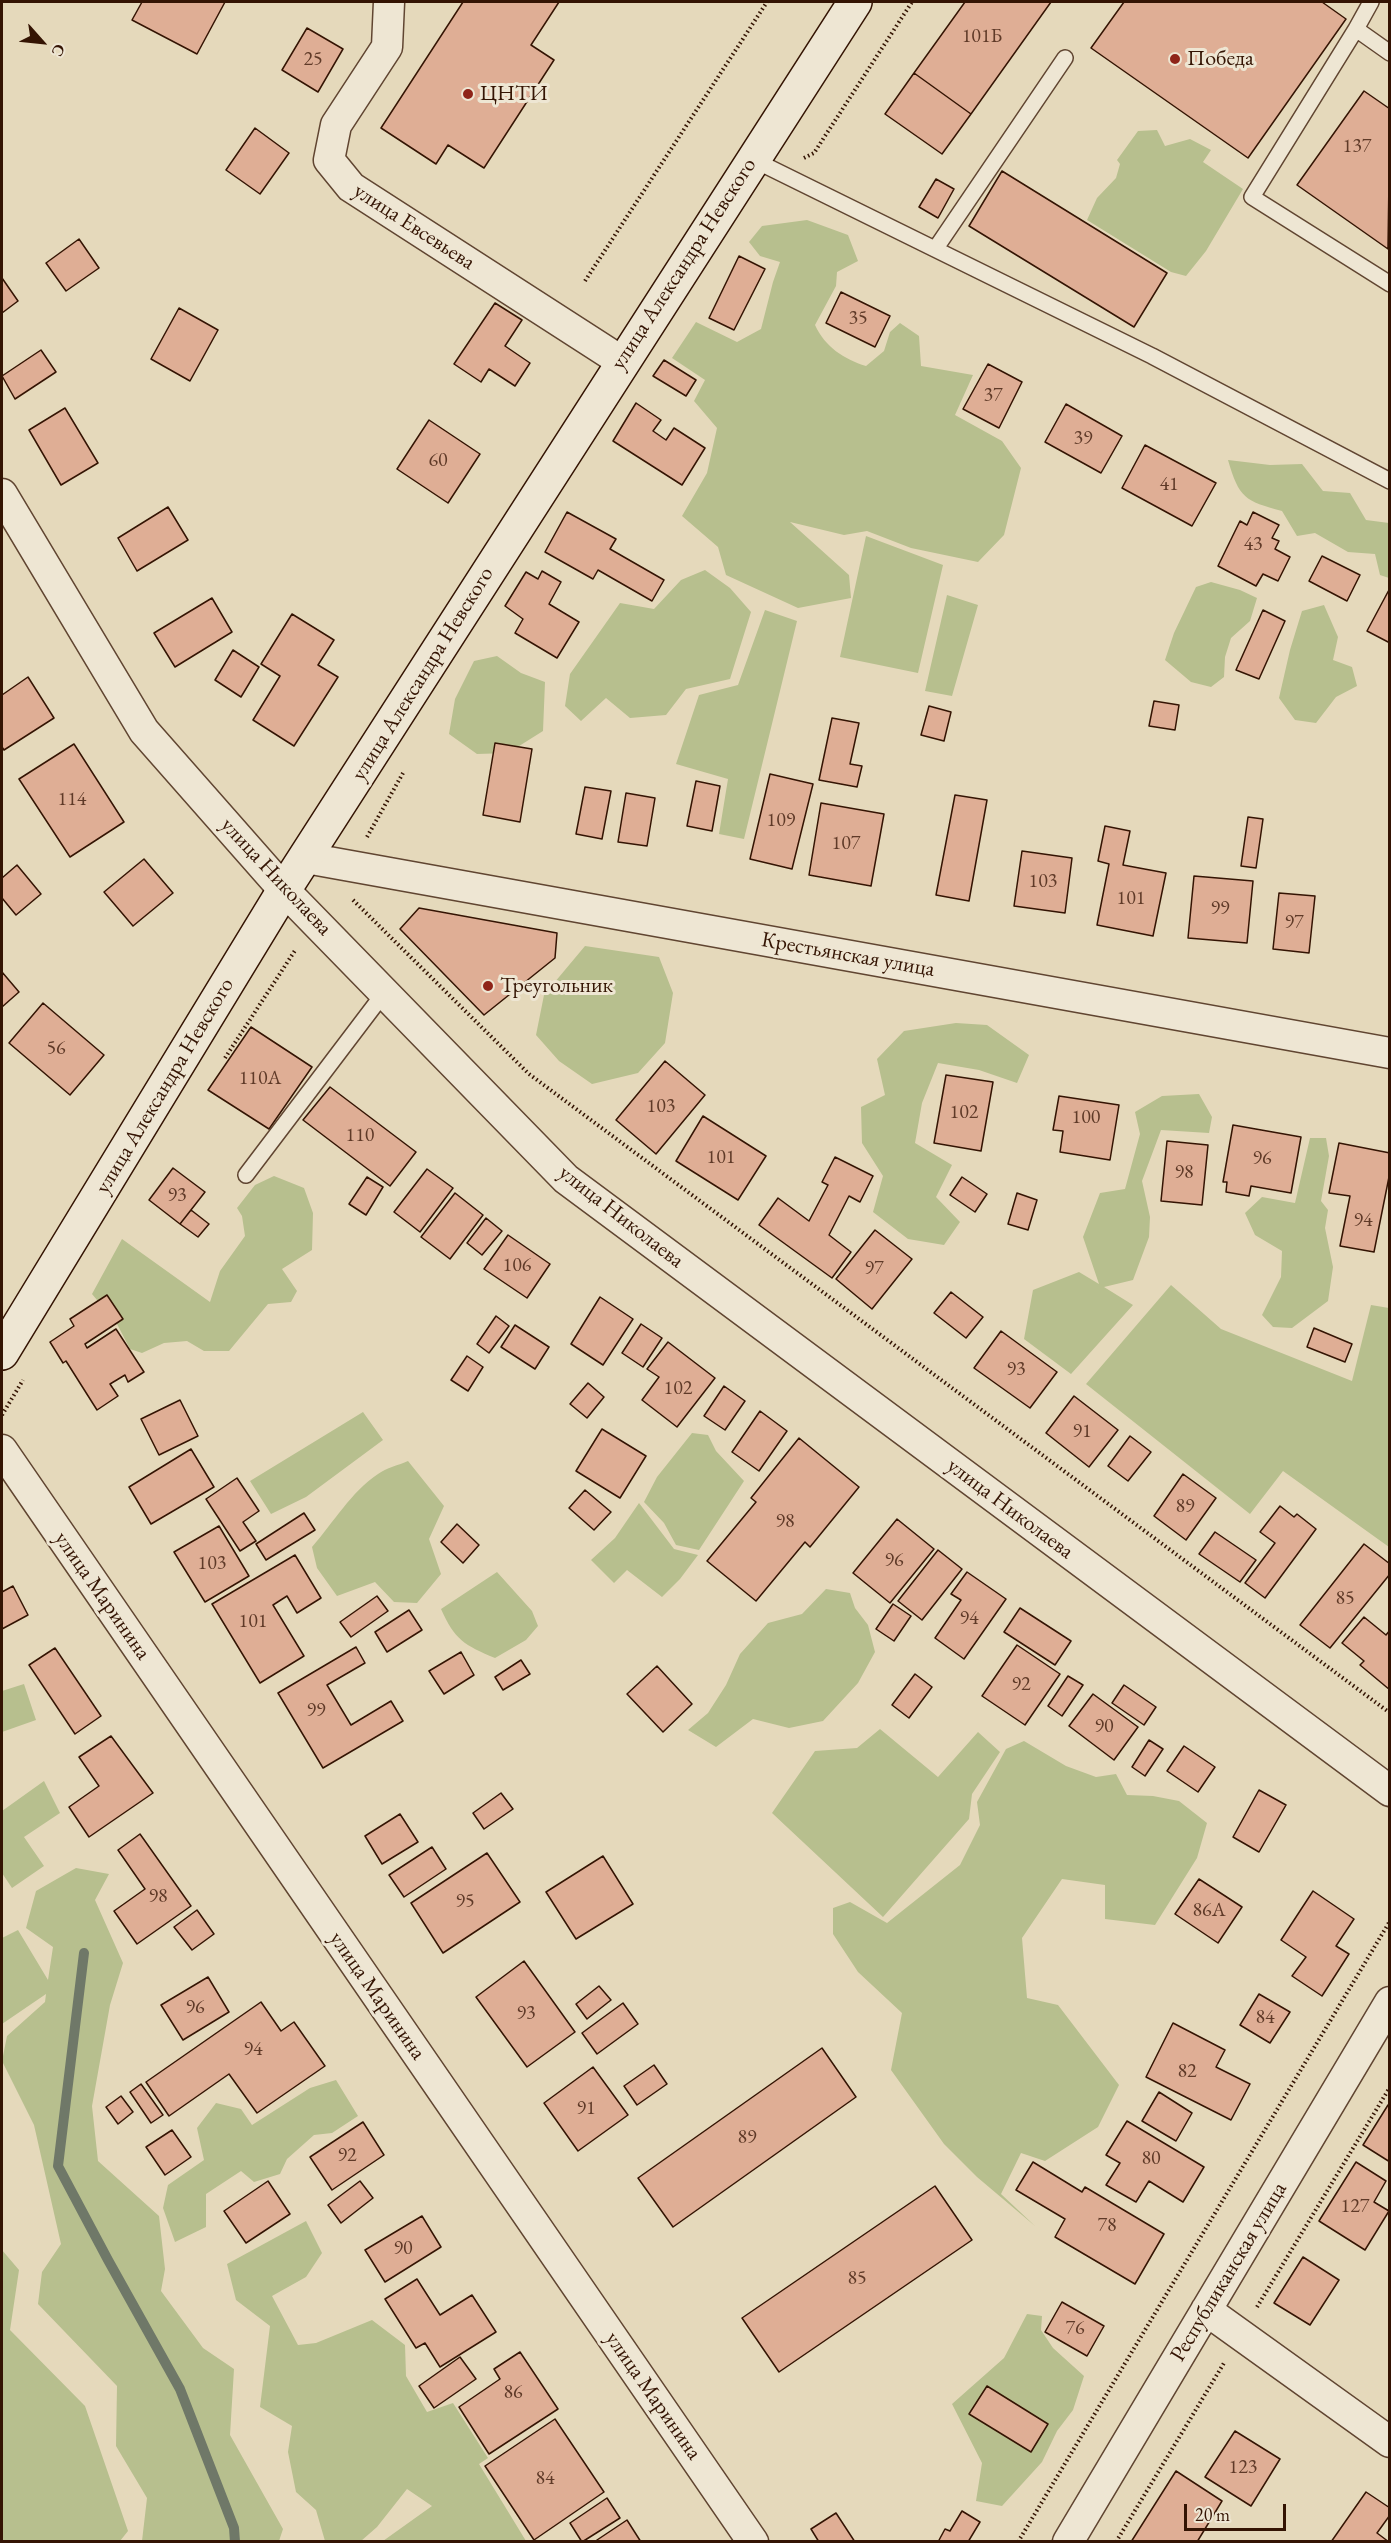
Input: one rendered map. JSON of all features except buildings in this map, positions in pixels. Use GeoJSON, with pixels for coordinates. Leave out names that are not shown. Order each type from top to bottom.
{"type":"FeatureCollection","features":[{"type":"Feature","properties":{"kind":"main road","name":"улица Александра Невского"},"geometry":{"type":"LineString","coordinates":[[2,1353],[284,890],[621,362],[855,2]]}},
{"type":"Feature","properties":{"kind":"street","name":"улица Евсевьева"},"geometry":{"type":"LineString","coordinates":[[389,2],[387,47],[336,125],[330,160],[351,187],[621,362]]}},
{"type":"Feature","properties":{"kind":"street","name":"улица Николаева"},"geometry":{"type":"LineString","coordinates":[[2,494],[144,731],[284,890],[566,1179],[1389,1791]]}},
{"type":"Feature","properties":{"kind":"street","name":"Крестьянская улица"},"geometry":{"type":"LineString","coordinates":[[306,858],[1389,1053]]}},
{"type":"Feature","properties":{"kind":"street","name":"улица Маринина"},"geometry":{"type":"LineString","coordinates":[[2,1450],[753,2541]]}},
{"type":"Feature","properties":{"kind":"street","name":"Республиканская улица"},"geometry":{"type":"LineString","coordinates":[[1068,2541],[1389,2002]]}},
{"type":"Feature","properties":{"kind":"street"},"geometry":{"type":"LineString","coordinates":[[1206,2310],[1389,2442]]}},
{"type":"Feature","properties":{"kind":"lane"},"geometry":{"type":"LineString","coordinates":[[1371,2],[1252,197],[1389,284]]}},
{"type":"Feature","properties":{"kind":"lane"},"geometry":{"type":"LineString","coordinates":[[1356,29],[1389,53]]}},
{"type":"Feature","properties":{"kind":"lane"},"geometry":{"type":"LineString","coordinates":[[936,248],[1065,58]]}},
{"type":"Feature","properties":{"kind":"lane"},"geometry":{"type":"LineString","coordinates":[[752,159],[1152,356],[1389,481]]}},
{"type":"Feature","properties":{"kind":"lane"},"geometry":{"type":"LineString","coordinates":[[246,1175],[384,993]]}},
{"type":"Feature","properties":{"kind":"path"},"geometry":{"type":"LineString","coordinates":[[585,281],[767,2]]}},
{"type":"Feature","properties":{"kind":"path"},"geometry":{"type":"LineString","coordinates":[[814,153],[912,2]]}},
{"type":"Feature","properties":{"kind":"path"},"geometry":{"type":"LineString","coordinates":[[351,898],[529,1074],[1389,1713]]}},
{"type":"Feature","properties":{"kind":"path"},"geometry":{"type":"LineString","coordinates":[[1018,2541],[1389,1921]]}},
{"type":"Feature","properties":{"kind":"green space"},"geometry":{"type":"Polygon","coordinates":[[[1157,130],[1165,146],[1190,139],[1211,150],[1203,162],[1243,189],[1206,251],[1186,276],[1171,272],[1087,220],[1097,198],[1116,178],[1120,164],[1117,160],[1138,131],[1157,130]]]}},
{"type":"Feature","properties":{"kind":"green space"},"geometry":{"type":"Polygon","coordinates":[[[807,220],[848,235],[858,261],[837,272],[836,286],[815,325],[824,340],[843,356],[866,366],[884,351],[890,332],[900,323],[919,336],[921,366],[973,375],[955,415],[1002,441],[1021,468],[1004,535],[978,562],[911,548],[867,531],[844,535],[790,522],[849,575],[851,598],[798,608],[726,575],[718,547],[682,516],[707,473],[717,428],[694,401],[705,380],[672,358],[696,322],[737,342],[761,329],[780,262],[760,256],[749,242],[762,226],[807,220]]]}},
{"type":"Feature","properties":{"kind":"green space"},"geometry":{"type":"Polygon","coordinates":[[[1228,460],[1270,465],[1302,464],[1323,491],[1350,493],[1366,520],[1389,523],[1389,578],[1380,575],[1375,554],[1348,552],[1315,533],[1297,536],[1282,511],[1245,496],[1236,483],[1228,460]]]}},
{"type":"Feature","properties":{"kind":"green space"},"geometry":{"type":"Polygon","coordinates":[[[866,536],[943,565],[918,673],[840,657],[866,536]]]}},
{"type":"Feature","properties":{"kind":"green space"},"geometry":{"type":"Polygon","coordinates":[[[705,570],[730,588],[751,612],[730,679],[686,689],[666,715],[630,718],[606,698],[581,721],[565,706],[570,674],[620,603],[654,609],[681,580],[705,570]]]}},
{"type":"Feature","properties":{"kind":"green space"},"geometry":{"type":"Polygon","coordinates":[[[1211,582],[1240,590],[1257,598],[1250,621],[1231,638],[1225,657],[1224,677],[1211,687],[1191,682],[1165,660],[1174,633],[1196,587],[1211,582]]]}},
{"type":"Feature","properties":{"kind":"green space"},"geometry":{"type":"Polygon","coordinates":[[[947,595],[978,605],[952,696],[925,691],[947,595]]]}},
{"type":"Feature","properties":{"kind":"green space"},"geometry":{"type":"Polygon","coordinates":[[[1324,605],[1338,637],[1333,660],[1352,667],[1357,686],[1336,697],[1316,723],[1295,720],[1279,698],[1290,650],[1302,611],[1324,605]]]}},
{"type":"Feature","properties":{"kind":"green space"},"geometry":{"type":"Polygon","coordinates":[[[765,610],[797,621],[744,839],[719,834],[728,779],[676,764],[699,695],[738,685],[765,610]]]}},
{"type":"Feature","properties":{"kind":"green space"},"geometry":{"type":"Polygon","coordinates":[[[497,656],[521,673],[545,682],[543,731],[508,753],[477,754],[449,734],[455,699],[474,661],[497,656]]]}},
{"type":"Feature","properties":{"kind":"green space"},"geometry":{"type":"Polygon","coordinates":[[[585,946],[659,957],[673,993],[665,1043],[638,1073],[592,1084],[559,1061],[536,1035],[544,995],[585,946]]]}},
{"type":"Feature","properties":{"kind":"green space"},"geometry":{"type":"Polygon","coordinates":[[[956,1023],[987,1025],[1029,1055],[1017,1083],[979,1070],[938,1063],[922,1103],[915,1143],[952,1165],[936,1197],[960,1222],[944,1245],[908,1239],[873,1212],[883,1176],[862,1143],[861,1107],[885,1095],[877,1059],[904,1031],[956,1023]]]}},
{"type":"Feature","properties":{"kind":"green space"},"geometry":{"type":"Polygon","coordinates":[[[1199,1094],[1212,1117],[1209,1133],[1161,1130],[1142,1181],[1150,1217],[1149,1237],[1133,1280],[1104,1287],[1133,1305],[1071,1374],[1024,1339],[1033,1290],[1079,1272],[1099,1284],[1083,1237],[1100,1193],[1125,1189],[1140,1134],[1135,1112],[1162,1096],[1199,1094]]]}},
{"type":"Feature","properties":{"kind":"green space"},"geometry":{"type":"Polygon","coordinates":[[[1310,1138],[1326,1138],[1329,1156],[1321,1201],[1328,1210],[1325,1228],[1333,1267],[1328,1301],[1292,1328],[1273,1327],[1262,1315],[1281,1277],[1282,1251],[1255,1235],[1245,1213],[1262,1197],[1295,1203],[1310,1138]]]}},
{"type":"Feature","properties":{"kind":"green space"},"geometry":{"type":"Polygon","coordinates":[[[274,1176],[304,1188],[313,1213],[312,1250],[282,1269],[297,1291],[291,1302],[268,1304],[229,1351],[204,1351],[187,1341],[164,1343],[142,1353],[130,1349],[117,1324],[92,1294],[122,1239],[210,1302],[220,1271],[245,1236],[242,1216],[237,1208],[255,1185],[274,1176]]]}},
{"type":"Feature","properties":{"kind":"green space"},"geometry":{"type":"Polygon","coordinates":[[[1171,1285],[1221,1329],[1352,1381],[1371,1305],[1389,1308],[1389,1547],[1283,1471],[1250,1514],[1086,1384],[1171,1285]]]}},
{"type":"Feature","properties":{"kind":"green space"},"geometry":{"type":"Polygon","coordinates":[[[363,1412],[383,1440],[306,1497],[271,1514],[250,1481],[363,1412]]]}},
{"type":"Feature","properties":{"kind":"green space"},"geometry":{"type":"Polygon","coordinates":[[[692,1433],[708,1435],[716,1451],[744,1481],[699,1550],[676,1545],[664,1523],[644,1502],[657,1477],[692,1433]]]}},
{"type":"Feature","properties":{"kind":"green space"},"geometry":{"type":"Polygon","coordinates":[[[408,1461],[444,1506],[429,1539],[441,1574],[417,1603],[394,1602],[375,1582],[337,1596],[317,1568],[312,1547],[359,1489],[385,1470],[408,1461]]]}},
{"type":"Feature","properties":{"kind":"green space"},"geometry":{"type":"Polygon","coordinates":[[[639,1503],[674,1549],[698,1555],[680,1579],[662,1597],[627,1570],[614,1583],[591,1560],[615,1538],[639,1503]]]}},
{"type":"Feature","properties":{"kind":"green space"},"geometry":{"type":"Polygon","coordinates":[[[497,1572],[532,1611],[538,1626],[526,1640],[495,1658],[468,1645],[456,1635],[441,1609],[497,1572]]]}},
{"type":"Feature","properties":{"kind":"green space"},"geometry":{"type":"Polygon","coordinates":[[[826,1589],[850,1593],[855,1608],[868,1625],[875,1652],[858,1683],[823,1721],[789,1728],[753,1719],[716,1747],[688,1730],[708,1713],[726,1685],[740,1654],[768,1623],[802,1614],[826,1589]]]}},
{"type":"Feature","properties":{"kind":"green space"},"geometry":{"type":"Polygon","coordinates":[[[24,1684],[36,1720],[2,1732],[2,1691],[24,1684]]]}},
{"type":"Feature","properties":{"kind":"green space"},"geometry":{"type":"Polygon","coordinates":[[[880,1729],[938,1777],[978,1732],[1000,1752],[972,1794],[969,1819],[883,1917],[772,1813],[815,1751],[857,1748],[880,1729]]]}},
{"type":"Feature","properties":{"kind":"green space"},"geometry":{"type":"Polygon","coordinates":[[[1024,1741],[1066,1766],[1096,1777],[1116,1774],[1127,1795],[1153,1796],[1179,1801],[1207,1823],[1197,1858],[1155,1925],[1105,1919],[1105,1885],[1062,1879],[1022,1938],[1027,1998],[1058,2005],[1119,2085],[1098,2127],[1045,2161],[1021,2153],[1001,2194],[1035,2226],[977,2177],[944,2144],[891,2070],[902,2013],[858,1972],[833,1934],[833,1908],[850,1902],[887,1923],[960,1865],[980,1825],[977,1802],[1006,1749],[1024,1741]]]}},
{"type":"Feature","properties":{"kind":"green space"},"geometry":{"type":"Polygon","coordinates":[[[44,1781],[60,1813],[24,1837],[44,1866],[12,1888],[2,1873],[2,1811],[44,1781]]]}},
{"type":"Feature","properties":{"kind":"green space"},"geometry":{"type":"Polygon","coordinates":[[[76,1868],[109,1874],[95,1900],[123,1963],[110,2005],[92,2106],[98,2161],[159,2216],[165,2269],[161,2291],[203,2348],[234,2369],[230,2435],[283,2529],[279,2541],[142,2541],[147,2498],[116,2446],[117,2386],[38,2304],[42,2272],[61,2244],[34,2125],[2,2061],[7,2036],[45,2002],[46,1994],[2,2024],[2,1938],[18,1930],[48,1980],[53,1947],[26,1928],[36,1891],[76,1868]]]}},
{"type":"Feature","properties":{"kind":"green space"},"geometry":{"type":"Polygon","coordinates":[[[336,2080],[358,2116],[332,2133],[314,2135],[287,2159],[280,2174],[254,2182],[241,2171],[206,2194],[206,2227],[175,2242],[163,2208],[168,2185],[204,2160],[197,2128],[216,2103],[241,2109],[252,2125],[310,2088],[336,2080]]]}},
{"type":"Feature","properties":{"kind":"green space"},"geometry":{"type":"Polygon","coordinates":[[[306,2221],[322,2253],[306,2277],[272,2296],[298,2345],[316,2343],[372,2320],[405,2345],[406,2376],[427,2412],[453,2403],[488,2458],[479,2464],[526,2541],[383,2541],[432,2506],[407,2489],[377,2527],[361,2541],[325,2541],[316,2510],[296,2492],[288,2452],[292,2426],[260,2407],[270,2326],[236,2300],[227,2264],[306,2221]]]}},
{"type":"Feature","properties":{"kind":"green space"},"geometry":{"type":"Polygon","coordinates":[[[2,2250],[19,2270],[10,2330],[85,2406],[128,2531],[120,2541],[2,2541],[2,2250]]]}},
{"type":"Feature","properties":{"kind":"green space"},"geometry":{"type":"Polygon","coordinates":[[[1027,2314],[1042,2316],[1041,2330],[1053,2348],[1084,2376],[1073,2410],[1057,2431],[1042,2462],[1002,2506],[976,2501],[982,2463],[952,2404],[1004,2358],[1027,2314]]]}},
{"type":"Feature","properties":{"kind":"waterway"},"geometry":{"type":"LineString","coordinates":[[84,1953],[58,2166],[180,2389],[234,2528],[235,2542]]}},
{"type":"Feature","properties":{"kind":"place","name":"Победа"},"geometry":{"type":"Point","coordinates":[1175,59]}},
{"type":"Feature","properties":{"kind":"place","name":"ЦНТИ"},"geometry":{"type":"Point","coordinates":[468,94]}},
{"type":"Feature","properties":{"kind":"place","name":"Треугольник"},"geometry":{"type":"Point","coordinates":[488,986]}}]}
